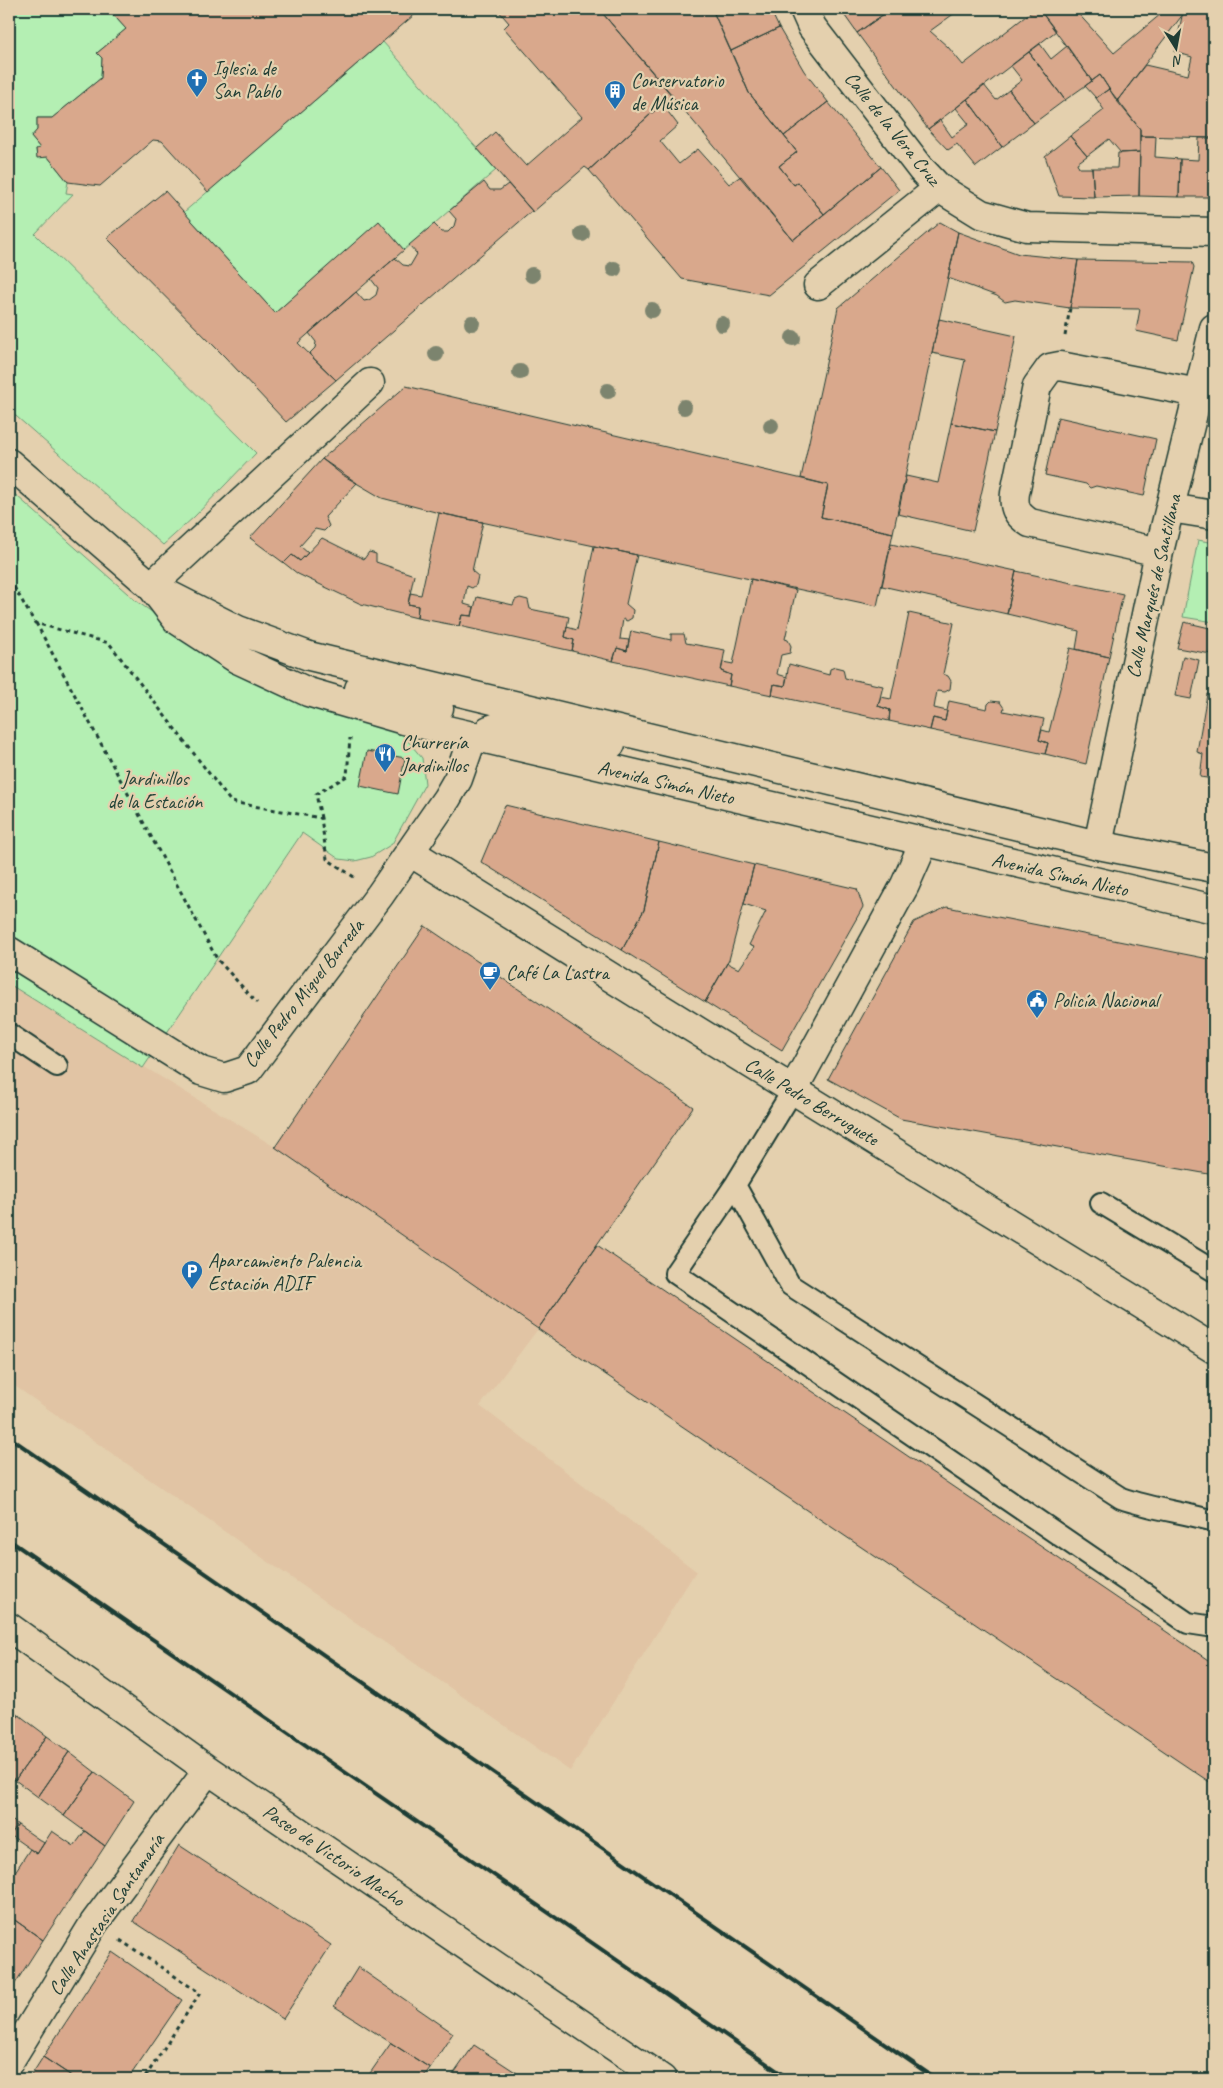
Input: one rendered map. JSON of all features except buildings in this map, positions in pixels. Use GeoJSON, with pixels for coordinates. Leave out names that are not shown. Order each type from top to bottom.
{"type":"FeatureCollection","features":[{"type":"Feature","properties":{"kind":"street","name":"Calle de la Vera Cruz"},"geometry":{"type":"LineString","coordinates":[[804,9],[812,27],[922,170],[939,188],[981,214],[1028,227],[1083,230],[1214,232]]}},
{"type":"Feature","properties":{"kind":"street"},"geometry":{"type":"LineString","coordinates":[[818,285],[939,188]]}},
{"type":"Feature","properties":{"kind":"street","name":"Calle Marqués de Santillana"},"geometry":{"type":"LineString","coordinates":[[1098,846],[1159,552],[1198,393],[1210,368],[1214,328]]}},
{"type":"Feature","properties":{"kind":"street"},"geometry":{"type":"LineString","coordinates":[[1159,552],[1030,523],[1021,518],[1015,510],[1015,492],[1037,386],[1050,368],[1060,366],[1198,393]]}},
{"type":"Feature","properties":{"kind":"street"},"geometry":{"type":"LineString","coordinates":[[151,586],[370,383]]}},
{"type":"Feature","properties":{"kind":"street","name":"Avenida Simón Nieto"},"geometry":{"type":"LineString","coordinates":[[9,463],[151,586],[177,620],[238,659],[308,692],[473,736],[1214,909]]}},
{"type":"Feature","properties":{"kind":"street"},"geometry":{"type":"LineString","coordinates":[[1170,508],[1214,516]]}},
{"type":"Feature","properties":{"kind":"street","name":"Avenida Simón Nieto"},"geometry":{"type":"LineString","coordinates":[[151,586],[238,630],[309,656],[1098,846],[1214,868]]}},
{"type":"Feature","properties":{"kind":"street"},"geometry":{"type":"LineString","coordinates":[[309,656],[342,685],[453,711],[473,736],[506,724],[598,746],[644,737]]}},
{"type":"Feature","properties":{"kind":"street","name":"Calle Pedro Miguel Barreda"},"geometry":{"type":"LineString","coordinates":[[9,951],[201,1071],[224,1078],[248,1070],[380,895],[410,852],[458,779],[473,736]]}},
{"type":"Feature","properties":{"kind":"street"},"geometry":{"type":"LineString","coordinates":[[801,775],[828,798],[905,812],[924,829],[924,842]]}},
{"type":"Feature","properties":{"kind":"street"},"geometry":{"type":"LineString","coordinates":[[793,1090],[905,885],[924,842],[935,831],[960,825],[1044,846],[1098,846]]}},
{"type":"Feature","properties":{"kind":"street","name":"Calle Pedro Berruguete"},"geometry":{"type":"LineString","coordinates":[[410,852],[1214,1349]]}},
{"type":"Feature","properties":{"kind":"street","name":"Paseo de Victorio Macho"},"geometry":{"type":"LineString","coordinates":[[9,1627],[208,1770],[662,2079]]}},
{"type":"Feature","properties":{"kind":"street","name":"Calle Anastasia Santamaría"},"geometry":{"type":"LineString","coordinates":[[9,2062],[94,1924],[208,1770]]}},
{"type":"Feature","properties":{"kind":"lane"},"geometry":{"type":"LineString","coordinates":[[9,1034],[57,1066]]}},
{"type":"Feature","properties":{"kind":"lane"},"geometry":{"type":"LineString","coordinates":[[793,1090],[735,1185],[675,1273],[1188,1623],[1214,1627]]}},
{"type":"Feature","properties":{"kind":"lane"},"geometry":{"type":"LineString","coordinates":[[735,1185],[790,1285],[1121,1498],[1143,1506],[1180,1511],[1214,1521]]}},
{"type":"Feature","properties":{"kind":"lane"},"geometry":{"type":"LineString","coordinates":[[1102,1203],[1214,1271]]}},
{"type":"Feature","properties":{"kind":"path"},"geometry":{"type":"LineString","coordinates":[[9,585],[14,588],[35,622],[217,959],[280,1029]]}},
{"type":"Feature","properties":{"kind":"path"},"geometry":{"type":"LineString","coordinates":[[9,594],[14,588]]}},
{"type":"Feature","properties":{"kind":"path"},"geometry":{"type":"LineString","coordinates":[[35,622],[109,643],[230,802],[321,818]]}},
{"type":"Feature","properties":{"kind":"path"},"geometry":{"type":"LineString","coordinates":[[353,705],[347,776],[316,794],[327,859],[380,895]]}},
{"type":"Feature","properties":{"kind":"path"},"geometry":{"type":"LineString","coordinates":[[94,1924],[200,1993],[144,2079]]}},
{"type":"Feature","properties":{"kind":"shaded area"},"geometry":{"type":"Polygon","coordinates":[[[9,984],[275,1147],[538,1329],[480,1406],[696,1571],[570,1771],[9,1382],[9,984]]]}},
{"type":"Feature","properties":{"kind":"green space"},"geometry":{"type":"Polygon","coordinates":[[[9,9],[108,9],[126,29],[97,53],[102,58],[101,78],[52,118],[37,118],[37,130],[31,137],[40,148],[36,149],[37,157],[48,157],[68,182],[66,193],[73,194],[35,234],[256,453],[194,517],[163,545],[9,410],[9,9]]]}},
{"type":"Feature","properties":{"kind":"green space"},"geometry":{"type":"Polygon","coordinates":[[[383,42],[496,170],[404,250],[379,222],[275,313],[184,212],[383,42]]]}},
{"type":"Feature","properties":{"kind":"green space","name":"Jardinillos de la Estación"},"geometry":{"type":"Polygon","coordinates":[[[9,489],[136,601],[194,641],[403,735],[422,758],[425,784],[392,844],[371,857],[355,861],[339,859],[302,833],[143,1068],[9,984],[9,489]]]}},
{"type":"Feature","properties":{"kind":"green space"},"geometry":{"type":"Polygon","coordinates":[[[1198,540],[1214,543],[1214,622],[1183,617],[1198,540]]]}},
{"type":"Feature","properties":{"kind":"railway"},"geometry":{"type":"LineString","coordinates":[[9,1437],[936,2079]]}},
{"type":"Feature","properties":{"kind":"railway"},"geometry":{"type":"LineString","coordinates":[[9,1540],[789,2079]]}},
{"type":"Feature","properties":{"kind":"place","name":"Iglesia de San Pablo"},"geometry":{"type":"Point","coordinates":[197,98]}},
{"type":"Feature","properties":{"kind":"place","name":"Conservatorio de Música"},"geometry":{"type":"Point","coordinates":[615,110]}},
{"type":"Feature","properties":{"kind":"place","name":"Churrería Jardinillos"},"geometry":{"type":"Point","coordinates":[385,773]}},
{"type":"Feature","properties":{"kind":"place","name":"Café La Lastra"},"geometry":{"type":"Point","coordinates":[490,991]}},
{"type":"Feature","properties":{"kind":"place","name":"Policía Nacional"},"geometry":{"type":"Point","coordinates":[1037,1019]}},
{"type":"Feature","properties":{"kind":"place","name":"Aparcamiento Palencia Estación ADIF"},"geometry":{"type":"Point","coordinates":[192,1290]}}]}
